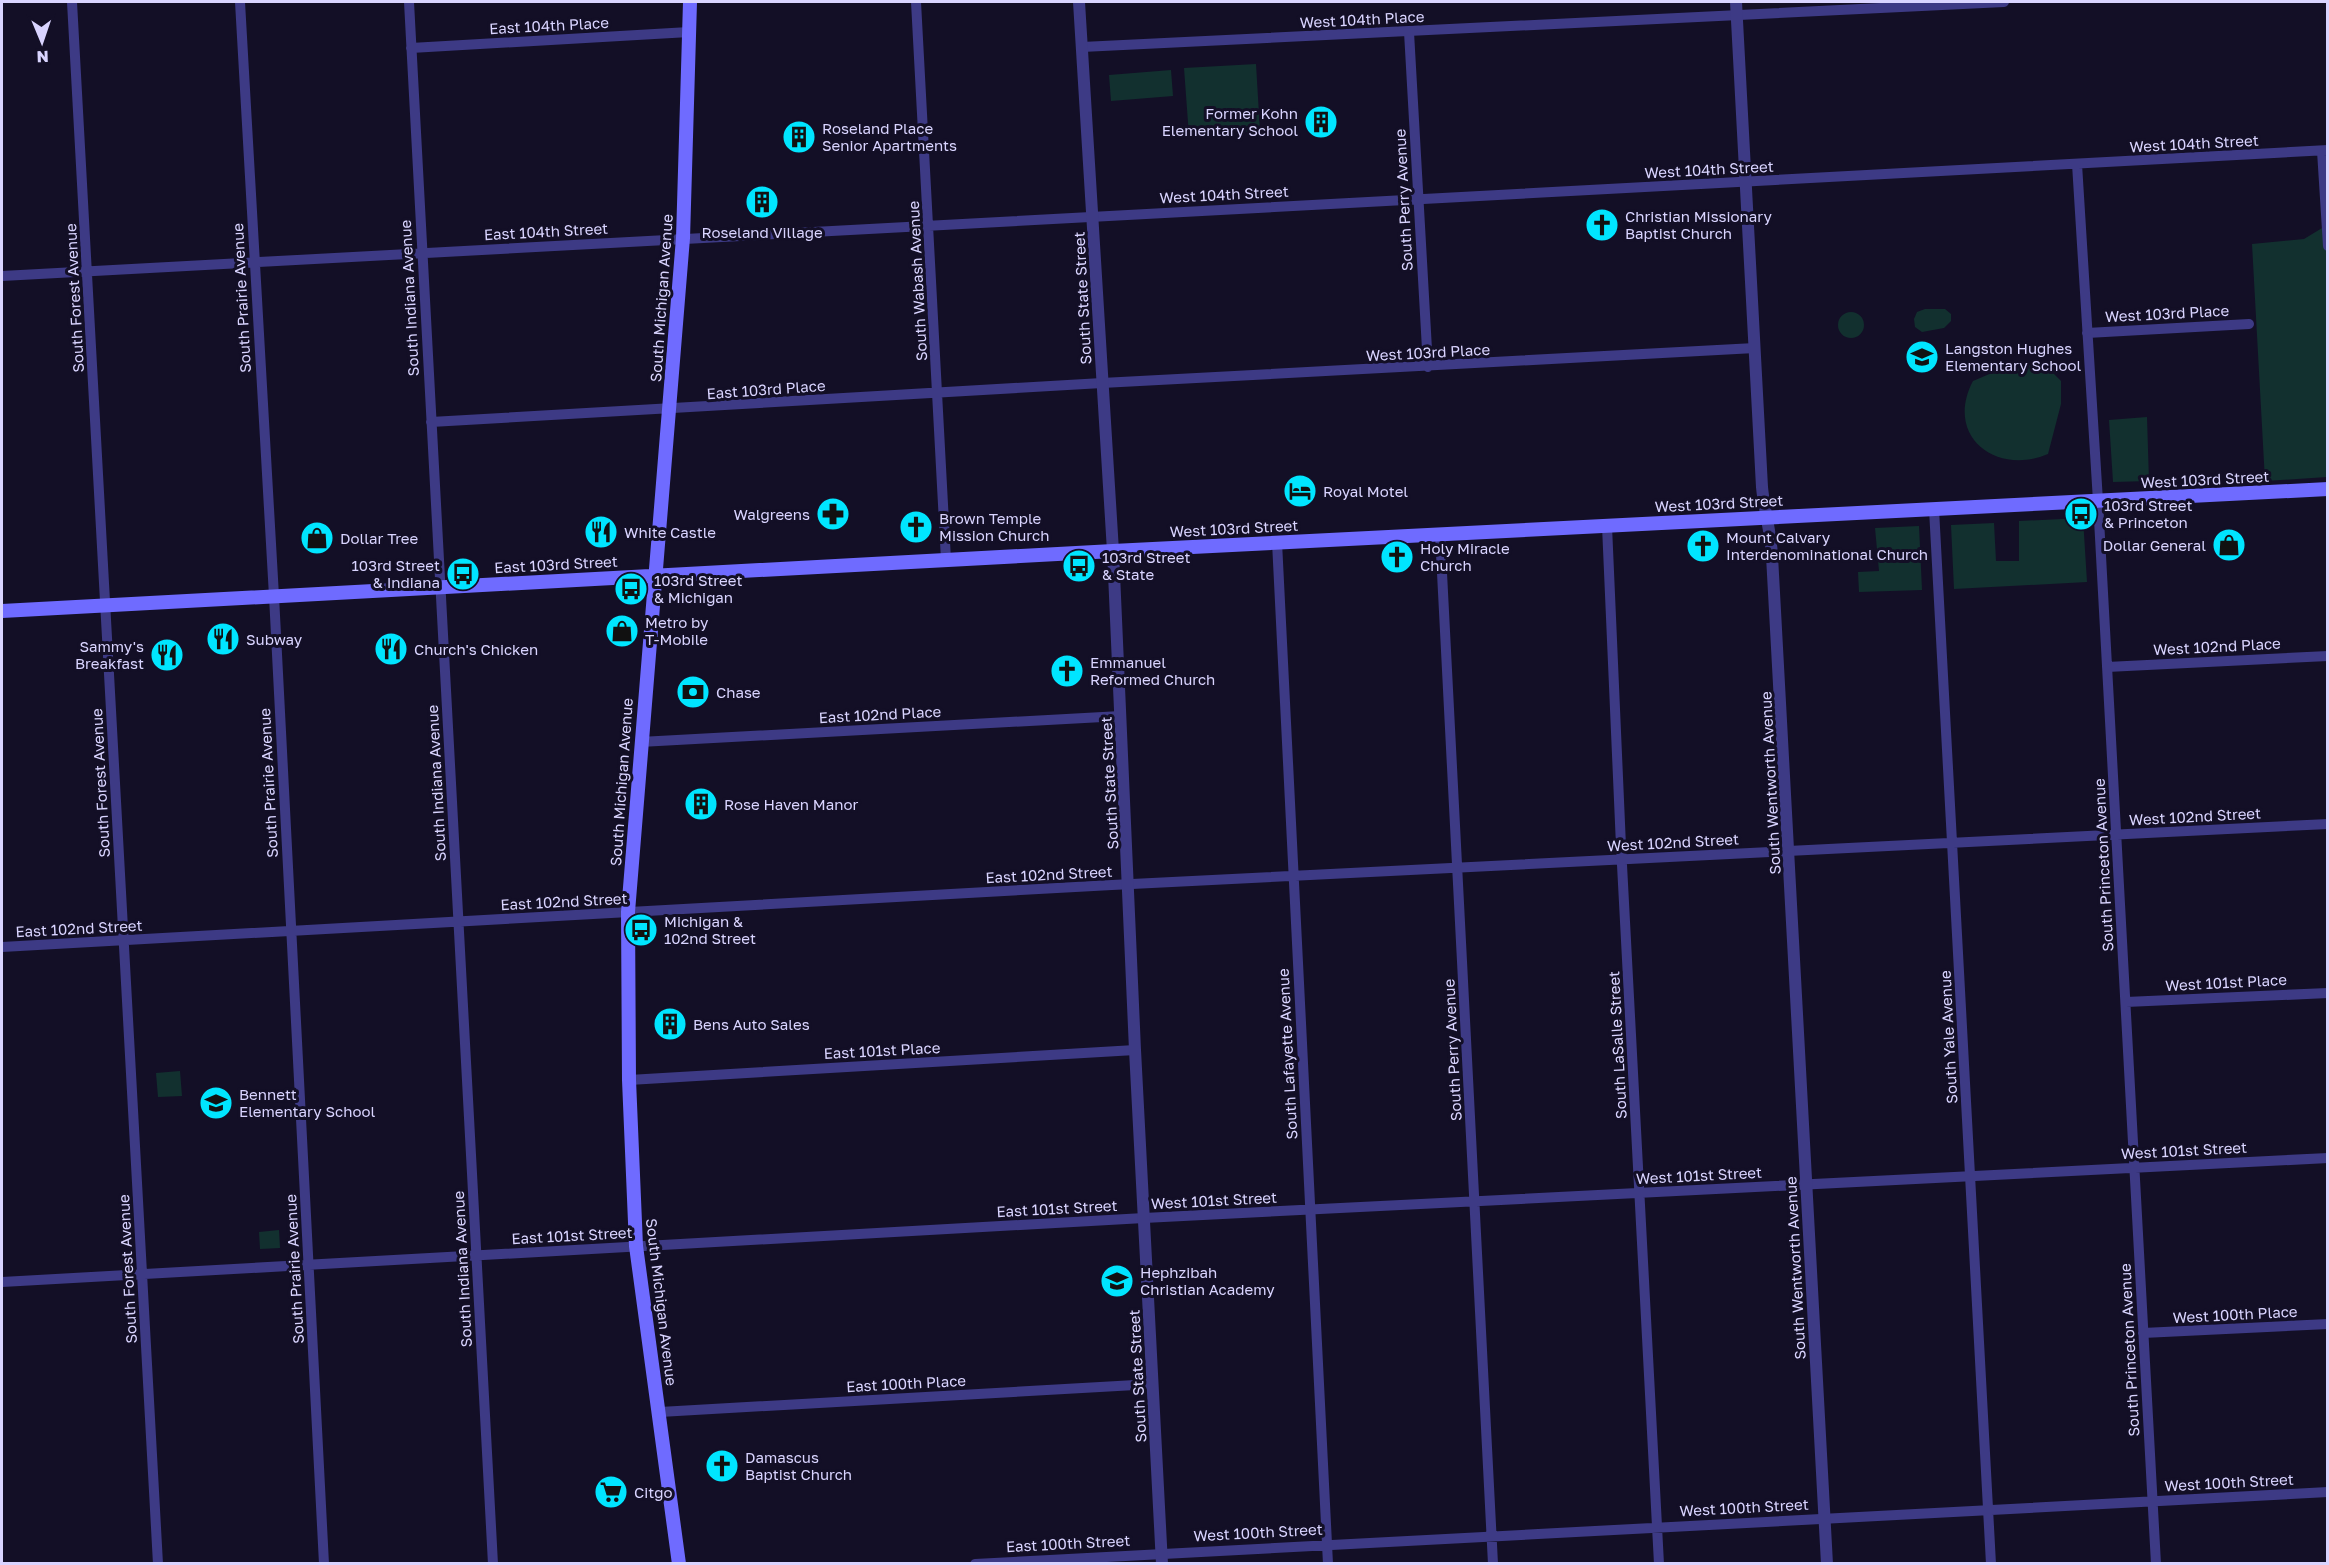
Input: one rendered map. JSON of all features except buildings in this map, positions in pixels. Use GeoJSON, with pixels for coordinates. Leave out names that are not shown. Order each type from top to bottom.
{"type":"FeatureCollection","features":[{"type":"Feature","properties":{"kind":"main road","name":"South Michigan Avenue"},"geometry":{"type":"LineString","coordinates":[[679,1563],[636,1246],[629,1080],[628,912],[640,742],[683,238],[690,2]]}},
{"type":"Feature","properties":{"kind":"main road","name":"West 103rd Street"},"geometry":{"type":"LineString","coordinates":[[1113,551],[2328,489]]}},
{"type":"Feature","properties":{"kind":"main road","name":"East 103rd Street"},"geometry":{"type":"LineString","coordinates":[[2,611],[1113,551]]}},
{"type":"Feature","properties":{"kind":"street","name":"South Forest Avenue"},"geometry":{"type":"LineString","coordinates":[[72,2],[158,1563]]}},
{"type":"Feature","properties":{"kind":"street","name":"South Prairie Avenue"},"geometry":{"type":"LineString","coordinates":[[240,2],[274,596],[324,1563]]}},
{"type":"Feature","properties":{"kind":"street","name":"South Indiana Avenue"},"geometry":{"type":"LineString","coordinates":[[408,2],[493,1563]]}},
{"type":"Feature","properties":{"kind":"street","name":"South Wabash Avenue"},"geometry":{"type":"LineString","coordinates":[[916,2],[946,560]]}},
{"type":"Feature","properties":{"kind":"street","name":"South State Street"},"geometry":{"type":"LineString","coordinates":[[1079,2],[1113,551],[1162,1558]]}},
{"type":"Feature","properties":{"kind":"street","name":"South Wentworth Avenue"},"geometry":{"type":"LineString","coordinates":[[1736,2],[1762,486],[1772,556],[1827,1563]]}},
{"type":"Feature","properties":{"kind":"street","name":"West 104th Place"},"geometry":{"type":"LineString","coordinates":[[1082,47],[2004,2]]}},
{"type":"Feature","properties":{"kind":"street","name":"South Perry Avenue"},"geometry":{"type":"LineString","coordinates":[[1409,32],[1428,367]]}},
{"type":"Feature","properties":{"kind":"street","name":"East 104th Place"},"geometry":{"type":"LineString","coordinates":[[411,48],[689,33]]}},
{"type":"Feature","properties":{"kind":"street","name":"West 104th Street"},"geometry":{"type":"LineString","coordinates":[[1092,216],[2325,151]]}},
{"type":"Feature","properties":{"kind":"street"},"geometry":{"type":"LineString","coordinates":[[2325,151],[2328,246]]}},
{"type":"Feature","properties":{"kind":"street","name":"South Princeton Avenue"},"geometry":{"type":"LineString","coordinates":[[2078,164],[2108,667],[2156,1563]]}},
{"type":"Feature","properties":{"kind":"street","name":"East 104th Street"},"geometry":{"type":"LineString","coordinates":[[2,276],[1092,216]]}},
{"type":"Feature","properties":{"kind":"street","name":"West 103rd Place"},"geometry":{"type":"LineString","coordinates":[[2087,333],[2249,324]]}},
{"type":"Feature","properties":{"kind":"street","name":"West 103rd Place"},"geometry":{"type":"LineString","coordinates":[[1102,383],[1755,348]]}},
{"type":"Feature","properties":{"kind":"street","name":"East 103rd Place"},"geometry":{"type":"LineString","coordinates":[[431,422],[670,410],[1102,383]]}},
{"type":"Feature","properties":{"kind":"street","name":"South Yale Avenue"},"geometry":{"type":"LineString","coordinates":[[1934,509],[1991,1563]]}},
{"type":"Feature","properties":{"kind":"street","name":"South LaSalle Street"},"geometry":{"type":"LineString","coordinates":[[1607,526],[1659,1563]]}},
{"type":"Feature","properties":{"kind":"street","name":"South Perry Avenue"},"geometry":{"type":"LineString","coordinates":[[1440,534],[1493,1563]]}},
{"type":"Feature","properties":{"kind":"street","name":"South Lafayette Avenue"},"geometry":{"type":"LineString","coordinates":[[1277,542],[1328,1563]]}},
{"type":"Feature","properties":{"kind":"street","name":"West 102nd Place"},"geometry":{"type":"LineString","coordinates":[[2108,667],[2328,656]]}},
{"type":"Feature","properties":{"kind":"street","name":"East 102nd Place"},"geometry":{"type":"LineString","coordinates":[[640,742],[1120,716]]}},
{"type":"Feature","properties":{"kind":"street","name":"West 102nd Street"},"geometry":{"type":"LineString","coordinates":[[1129,884],[2328,824]]}},
{"type":"Feature","properties":{"kind":"street","name":"East 102nd Street"},"geometry":{"type":"LineString","coordinates":[[2,947],[1129,884]]}},
{"type":"Feature","properties":{"kind":"street","name":"West 101st Place"},"geometry":{"type":"LineString","coordinates":[[2126,1002],[2328,993]]}},
{"type":"Feature","properties":{"kind":"street","name":"East 101st Place"},"geometry":{"type":"LineString","coordinates":[[629,1080],[1136,1050]]}},
{"type":"Feature","properties":{"kind":"street","name":"West 101st Street"},"geometry":{"type":"LineString","coordinates":[[1144,1218],[2328,1158]]}},
{"type":"Feature","properties":{"kind":"street","name":"East 101st Street"},"geometry":{"type":"LineString","coordinates":[[2,1282],[1144,1218]]}},
{"type":"Feature","properties":{"kind":"street","name":"West 100th Place"},"geometry":{"type":"LineString","coordinates":[[2144,1333],[2328,1324]]}},
{"type":"Feature","properties":{"kind":"street","name":"East 100th Place"},"geometry":{"type":"LineString","coordinates":[[660,1412],[1153,1384]]}},
{"type":"Feature","properties":{"kind":"street","name":"West 100th Street"},"geometry":{"type":"LineString","coordinates":[[1162,1558],[1327,1544],[2328,1492]]}},
{"type":"Feature","properties":{"kind":"street","name":"East 100th Street"},"geometry":{"type":"LineString","coordinates":[[975,1563],[1162,1558]]}},
{"type":"Feature","properties":{"kind":"green space"},"geometry":{"type":"Polygon","coordinates":[[[1256,64],[1260,131],[1189,136],[1184,68],[1256,64]]]}},
{"type":"Feature","properties":{"kind":"green space"},"geometry":{"type":"Polygon","coordinates":[[[1171,70],[1173,96],[1111,101],[1109,75],[1171,70]]]}},
{"type":"Feature","properties":{"kind":"green space"},"geometry":{"type":"Polygon","coordinates":[[[2327,225],[2327,477],[2265,481],[2252,244],[2304,239],[2327,225]]]}},
{"type":"Feature","properties":{"kind":"green space"},"geometry":{"type":"Polygon","coordinates":[[[1925,309],[1945,309],[1951,314],[1951,321],[1944,328],[1922,332],[1915,327],[1914,319],[1917,312],[1925,309]]]}},
{"type":"Feature","properties":{"kind":"green space"},"geometry":{"type":"Polygon","coordinates":[[[1851,312],[1860,316],[1864,325],[1860,334],[1851,338],[1842,334],[1838,325],[1842,316],[1851,312]]]}},
{"type":"Feature","properties":{"kind":"green space"},"geometry":{"type":"Polygon","coordinates":[[[2043,363],[2061,381],[2061,404],[2048,454],[2029,459],[2010,460],[1994,455],[1980,446],[1970,434],[1965,419],[1966,401],[1973,381],[2013,364],[2043,363]]]}},
{"type":"Feature","properties":{"kind":"green space"},"geometry":{"type":"Polygon","coordinates":[[[2147,417],[2149,481],[2113,482],[2109,420],[2147,417]]]}},
{"type":"Feature","properties":{"kind":"green space"},"geometry":{"type":"Polygon","coordinates":[[[2083,518],[2087,582],[1954,589],[1951,525],[1994,523],[1996,561],[2019,561],[2019,521],[2083,518]]]}},
{"type":"Feature","properties":{"kind":"green space"},"geometry":{"type":"Polygon","coordinates":[[[1919,526],[1922,590],[1859,592],[1858,572],[1879,571],[1875,528],[1919,526]]]}},
{"type":"Feature","properties":{"kind":"green space"},"geometry":{"type":"Polygon","coordinates":[[[180,1071],[182,1096],[158,1097],[156,1073],[180,1071]]]}},
{"type":"Feature","properties":{"kind":"green space"},"geometry":{"type":"Polygon","coordinates":[[[279,1230],[280,1248],[260,1249],[259,1232],[279,1230]]]}},
{"type":"Feature","properties":{"kind":"place","name":"Former Kohn Elementary School"},"geometry":{"type":"Point","coordinates":[1321,122]}},
{"type":"Feature","properties":{"kind":"place","name":"Roseland Place Senior Apartments"},"geometry":{"type":"Point","coordinates":[799,137]}},
{"type":"Feature","properties":{"kind":"place","name":"Roseland Village"},"geometry":{"type":"Point","coordinates":[762,202]}},
{"type":"Feature","properties":{"kind":"place","name":"Christian Missionary Baptist Church"},"geometry":{"type":"Point","coordinates":[1602,225]}},
{"type":"Feature","properties":{"kind":"place","name":"Langston Hughes Elementary School"},"geometry":{"type":"Point","coordinates":[1922,357]}},
{"type":"Feature","properties":{"kind":"place","name":"Royal Motel"},"geometry":{"type":"Point","coordinates":[1300,491]}},
{"type":"Feature","properties":{"kind":"place","name":"Walgreens"},"geometry":{"type":"Point","coordinates":[833,514]}},
{"type":"Feature","properties":{"kind":"place","name":"103rd Street & Princeton"},"geometry":{"type":"Point","coordinates":[2081,514]}},
{"type":"Feature","properties":{"kind":"place","name":"Brown Temple Mission Church"},"geometry":{"type":"Point","coordinates":[916,527]}},
{"type":"Feature","properties":{"kind":"place","name":"White Castle"},"geometry":{"type":"Point","coordinates":[601,532]}},
{"type":"Feature","properties":{"kind":"place","name":"Dollar Tree"},"geometry":{"type":"Point","coordinates":[317,538]}},
{"type":"Feature","properties":{"kind":"place","name":"Dollar General"},"geometry":{"type":"Point","coordinates":[2229,545]}},
{"type":"Feature","properties":{"kind":"place","name":"Mount Calvary Interdenominational Church"},"geometry":{"type":"Point","coordinates":[1703,546]}},
{"type":"Feature","properties":{"kind":"place","name":"Holy Miracle Church"},"geometry":{"type":"Point","coordinates":[1397,557]}},
{"type":"Feature","properties":{"kind":"place","name":"103rd Street & State"},"geometry":{"type":"Point","coordinates":[1079,566]}},
{"type":"Feature","properties":{"kind":"place","name":"103rd Street & Indiana"},"geometry":{"type":"Point","coordinates":[463,574]}},
{"type":"Feature","properties":{"kind":"place","name":"103rd Street & Michigan"},"geometry":{"type":"Point","coordinates":[631,589]}},
{"type":"Feature","properties":{"kind":"place","name":"Metro by T-Mobile"},"geometry":{"type":"Point","coordinates":[622,631]}},
{"type":"Feature","properties":{"kind":"place","name":"Subway"},"geometry":{"type":"Point","coordinates":[223,639]}},
{"type":"Feature","properties":{"kind":"place","name":"Church's Chicken"},"geometry":{"type":"Point","coordinates":[391,649]}},
{"type":"Feature","properties":{"kind":"place","name":"Sammy's Breakfast"},"geometry":{"type":"Point","coordinates":[167,655]}},
{"type":"Feature","properties":{"kind":"place","name":"Emmanuel Reformed Church"},"geometry":{"type":"Point","coordinates":[1067,671]}},
{"type":"Feature","properties":{"kind":"place","name":"Chase"},"geometry":{"type":"Point","coordinates":[693,692]}},
{"type":"Feature","properties":{"kind":"place","name":"Rose Haven Manor"},"geometry":{"type":"Point","coordinates":[701,804]}},
{"type":"Feature","properties":{"kind":"place","name":"Michigan & 102nd Street"},"geometry":{"type":"Point","coordinates":[641,930]}},
{"type":"Feature","properties":{"kind":"place","name":"Bens Auto Sales"},"geometry":{"type":"Point","coordinates":[670,1024]}},
{"type":"Feature","properties":{"kind":"place","name":"Bennett Elementary School"},"geometry":{"type":"Point","coordinates":[216,1103]}},
{"type":"Feature","properties":{"kind":"place","name":"Hephzibah Christian Academy"},"geometry":{"type":"Point","coordinates":[1117,1281]}},
{"type":"Feature","properties":{"kind":"place","name":"Damascus Baptist Church"},"geometry":{"type":"Point","coordinates":[722,1466]}},
{"type":"Feature","properties":{"kind":"place","name":"Citgo"},"geometry":{"type":"Point","coordinates":[611,1492]}}]}
